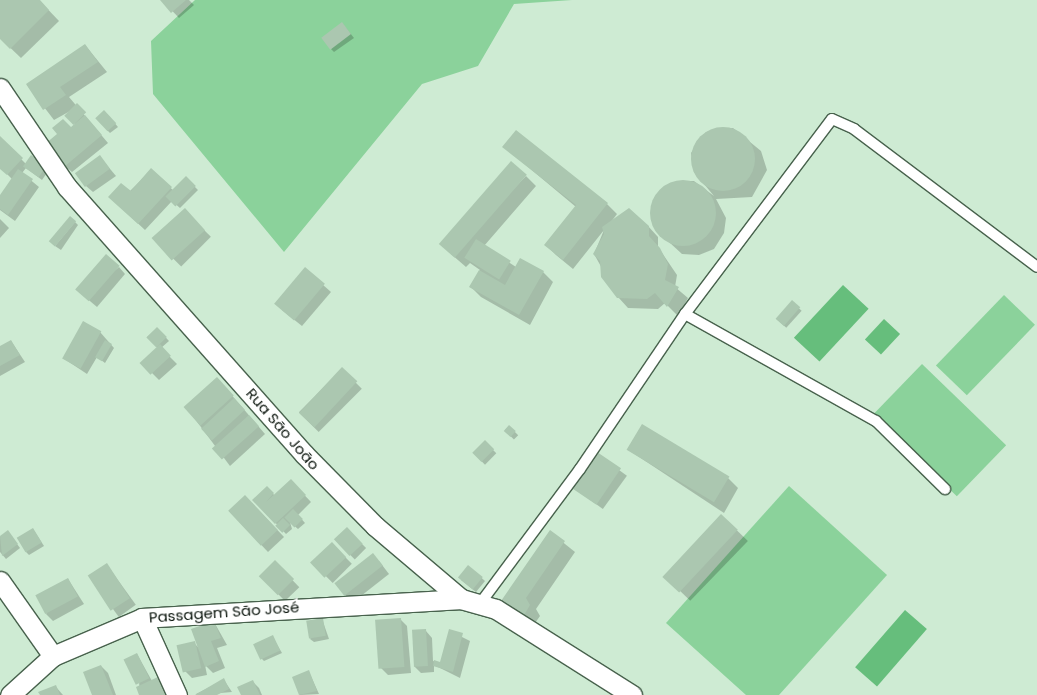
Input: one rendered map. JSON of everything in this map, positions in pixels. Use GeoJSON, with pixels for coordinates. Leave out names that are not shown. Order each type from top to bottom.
{"type":"FeatureCollection","features":[{"type":"Feature","properties":{"kind":"street","name":"Rua São João"},"geometry":{"type":"LineString","coordinates":[[0,88],[67,187],[304,454],[375,526],[470,602],[496,609],[632,695]]}},
{"type":"Feature","properties":{"kind":"street"},"geometry":{"type":"LineString","coordinates":[[0,581],[53,656]]}},
{"type":"Feature","properties":{"kind":"street","name":"Passagem São José"},"geometry":{"type":"LineString","coordinates":[[14,694],[53,656],[142,618],[470,602]]}},
{"type":"Feature","properties":{"kind":"street"},"geometry":{"type":"LineString","coordinates":[[142,618],[177,695]]}},
{"type":"Feature","properties":{"kind":"lane"},"geometry":{"type":"LineString","coordinates":[[470,602],[580,469],[685,314],[832,119],[854,129],[1037,267]]}},
{"type":"Feature","properties":{"kind":"lane"},"geometry":{"type":"LineString","coordinates":[[685,314],[876,420],[945,489]]}},
{"type":"Feature","properties":{"kind":"shaded area"},"geometry":{"type":"Polygon","coordinates":[[[195,0],[572,0],[514,4],[478,66],[422,84],[284,252],[153,94],[151,41],[195,0]]]}},
{"type":"Feature","properties":{"kind":"shaded area"},"geometry":{"type":"Polygon","coordinates":[[[843,285],[869,309],[819,362],[794,338],[843,285]]]}},
{"type":"Feature","properties":{"kind":"shaded area"},"geometry":{"type":"Polygon","coordinates":[[[1004,295],[1035,325],[967,395],[936,365],[1004,295]]]}},
{"type":"Feature","properties":{"kind":"shaded area"},"geometry":{"type":"Polygon","coordinates":[[[884,319],[900,334],[881,354],[865,339],[884,319]]]}},
{"type":"Feature","properties":{"kind":"shaded area"},"geometry":{"type":"Polygon","coordinates":[[[922,364],[1006,445],[957,496],[873,415],[922,364]]]}},
{"type":"Feature","properties":{"kind":"shaded area"},"geometry":{"type":"Polygon","coordinates":[[[789,486],[887,575],[779,695],[746,695],[666,623],[789,486]]]}},
{"type":"Feature","properties":{"kind":"shaded area"},"geometry":{"type":"Polygon","coordinates":[[[905,610],[927,629],[877,686],[855,667],[905,610]]]}},
{"type":"Feature","properties":{"kind":"building"},"geometry":{"type":"Polygon","coordinates":[[[0,0],[40,0],[49,10],[10,49],[0,39],[0,0]]]}},
{"type":"Feature","properties":{"kind":"building"},"geometry":{"type":"Polygon","coordinates":[[[160,0],[186,0],[171,13],[160,0]]]}},
{"type":"Feature","properties":{"kind":"building"},"geometry":{"type":"Polygon","coordinates":[[[342,22],[351,34],[330,50],[321,38],[342,22]]]}},
{"type":"Feature","properties":{"kind":"building"},"geometry":{"type":"Polygon","coordinates":[[[85,44],[98,62],[60,87],[66,95],[43,110],[26,84],[85,44]]]}},
{"type":"Feature","properties":{"kind":"building"},"geometry":{"type":"Polygon","coordinates":[[[77,103],[86,112],[73,125],[64,116],[77,103]]]}},
{"type":"Feature","properties":{"kind":"building"},"geometry":{"type":"Polygon","coordinates":[[[104,110],[116,123],[107,131],[95,118],[104,110]]]}},
{"type":"Feature","properties":{"kind":"building"},"geometry":{"type":"Polygon","coordinates":[[[85,115],[102,135],[64,167],[45,144],[57,134],[52,128],[63,119],[71,127],[85,115]]]}},
{"type":"Feature","properties":{"kind":"building"},"geometry":{"type":"Polygon","coordinates":[[[717,127],[729,127],[746,136],[753,147],[755,159],[753,171],[746,182],[729,191],[717,191],[705,186],[696,177],[691,165],[691,153],[696,141],[705,132],[717,127]]]}},
{"type":"Feature","properties":{"kind":"building"},"geometry":{"type":"Polygon","coordinates":[[[516,130],[608,203],[563,260],[544,245],[576,205],[502,147],[516,130]]]}},
{"type":"Feature","properties":{"kind":"building"},"geometry":{"type":"Polygon","coordinates":[[[0,136],[23,158],[7,175],[0,169],[0,136]]]}},
{"type":"Feature","properties":{"kind":"building"},"geometry":{"type":"Polygon","coordinates":[[[31,155],[47,166],[39,177],[23,166],[31,155]]]}},
{"type":"Feature","properties":{"kind":"building"},"geometry":{"type":"Polygon","coordinates":[[[100,155],[110,169],[85,187],[75,173],[100,155]]]}},
{"type":"Feature","properties":{"kind":"building"},"geometry":{"type":"Polygon","coordinates":[[[511,161],[527,175],[455,258],[439,244],[511,161]]]}},
{"type":"Feature","properties":{"kind":"building"},"geometry":{"type":"Polygon","coordinates":[[[151,168],[172,187],[138,224],[108,197],[121,183],[131,191],[151,168]]]}},
{"type":"Feature","properties":{"kind":"building"},"geometry":{"type":"Polygon","coordinates":[[[18,169],[33,179],[8,215],[0,209],[0,195],[18,169]]]}},
{"type":"Feature","properties":{"kind":"building"},"geometry":{"type":"Polygon","coordinates":[[[186,176],[196,186],[175,206],[165,197],[186,176]]]}},
{"type":"Feature","properties":{"kind":"building"},"geometry":{"type":"Polygon","coordinates":[[[683,180],[696,183],[706,190],[713,200],[716,213],[713,226],[706,236],[696,243],[683,246],[670,243],[660,236],[653,226],[650,213],[653,200],[660,190],[670,183],[683,180]]]}},
{"type":"Feature","properties":{"kind":"building"},"geometry":{"type":"Polygon","coordinates":[[[185,208],[205,230],[172,260],[152,238],[185,208]]]}},
{"type":"Feature","properties":{"kind":"building"},"geometry":{"type":"Polygon","coordinates":[[[629,208],[649,226],[649,236],[660,248],[668,264],[665,280],[679,287],[667,307],[655,293],[647,299],[617,298],[601,277],[600,261],[593,254],[604,234],[602,227],[629,208]]]}},
{"type":"Feature","properties":{"kind":"building"},"geometry":{"type":"Polygon","coordinates":[[[70,216],[76,221],[55,246],[49,241],[70,216]]]}},
{"type":"Feature","properties":{"kind":"building"},"geometry":{"type":"Polygon","coordinates":[[[476,239],[511,261],[499,279],[464,258],[476,239]]]}},
{"type":"Feature","properties":{"kind":"building"},"geometry":{"type":"Polygon","coordinates":[[[106,254],[120,266],[89,301],[75,289],[106,254]]]}},
{"type":"Feature","properties":{"kind":"building"},"geometry":{"type":"Polygon","coordinates":[[[520,258],[544,271],[519,315],[469,287],[479,270],[505,285],[520,258]]]}},
{"type":"Feature","properties":{"kind":"building"},"geometry":{"type":"Polygon","coordinates":[[[305,267],[325,284],[294,320],[274,304],[305,267]]]}},
{"type":"Feature","properties":{"kind":"building"},"geometry":{"type":"Polygon","coordinates":[[[792,300],[800,307],[784,326],[776,319],[792,300]]]}},
{"type":"Feature","properties":{"kind":"building"},"geometry":{"type":"Polygon","coordinates":[[[83,321],[101,331],[81,369],[62,359],[83,321]]]}},
{"type":"Feature","properties":{"kind":"building"},"geometry":{"type":"Polygon","coordinates":[[[157,327],[167,337],[156,348],[146,338],[157,327]]]}},
{"type":"Feature","properties":{"kind":"building"},"geometry":{"type":"Polygon","coordinates":[[[11,340],[20,355],[0,366],[0,346],[11,340]]]}},
{"type":"Feature","properties":{"kind":"building"},"geometry":{"type":"Polygon","coordinates":[[[105,340],[112,344],[102,361],[95,357],[105,340]]]}},
{"type":"Feature","properties":{"kind":"building"},"geometry":{"type":"Polygon","coordinates":[[[160,344],[171,356],[150,375],[140,363],[160,344]]]}},
{"type":"Feature","properties":{"kind":"building"},"geometry":{"type":"Polygon","coordinates":[[[342,367],[357,381],[314,427],[299,413],[342,367]]]}},
{"type":"Feature","properties":{"kind":"building"},"geometry":{"type":"Polygon","coordinates":[[[217,377],[234,396],[200,426],[184,407],[217,377]]]}},
{"type":"Feature","properties":{"kind":"building"},"geometry":{"type":"Polygon","coordinates":[[[234,398],[245,410],[212,440],[201,429],[234,398]]]}},
{"type":"Feature","properties":{"kind":"building"},"geometry":{"type":"Polygon","coordinates":[[[249,415],[259,426],[222,460],[212,448],[249,415]]]}},
{"type":"Feature","properties":{"kind":"building"},"geometry":{"type":"Polygon","coordinates":[[[642,424],[729,477],[714,502],[627,450],[642,424]]]}},
{"type":"Feature","properties":{"kind":"building"},"geometry":{"type":"Polygon","coordinates":[[[509,425],[516,431],[511,437],[504,431],[509,425]]]}},
{"type":"Feature","properties":{"kind":"building"},"geometry":{"type":"Polygon","coordinates":[[[485,440],[494,449],[481,462],[472,453],[485,440]]]}},
{"type":"Feature","properties":{"kind":"building"},"geometry":{"type":"Polygon","coordinates":[[[597,452],[621,468],[596,505],[572,488],[597,452]]]}},
{"type":"Feature","properties":{"kind":"building"},"geometry":{"type":"Polygon","coordinates":[[[291,479],[306,495],[275,524],[252,500],[267,486],[274,493],[266,502],[291,479]]]}},
{"type":"Feature","properties":{"kind":"building"},"geometry":{"type":"Polygon","coordinates":[[[245,495],[278,530],[261,546],[228,511],[245,495]]]}},
{"type":"Feature","properties":{"kind":"building"},"geometry":{"type":"Polygon","coordinates":[[[293,509],[303,519],[294,527],[285,517],[293,509]]]}},
{"type":"Feature","properties":{"kind":"building"},"geometry":{"type":"Polygon","coordinates":[[[721,514],[738,530],[679,593],[662,577],[721,514]]]}},
{"type":"Feature","properties":{"kind":"building"},"geometry":{"type":"Polygon","coordinates":[[[283,518],[290,525],[282,533],[275,526],[283,518]]]}},
{"type":"Feature","properties":{"kind":"building"},"geometry":{"type":"Polygon","coordinates":[[[347,527],[363,544],[350,556],[334,539],[347,527]]]}},
{"type":"Feature","properties":{"kind":"building"},"geometry":{"type":"Polygon","coordinates":[[[33,528],[42,543],[25,552],[17,538],[33,528]]]}},
{"type":"Feature","properties":{"kind":"building"},"geometry":{"type":"Polygon","coordinates":[[[8,530],[18,544],[2,556],[0,536],[8,530]]]}},
{"type":"Feature","properties":{"kind":"building"},"geometry":{"type":"Polygon","coordinates":[[[550,530],[565,541],[526,598],[530,605],[523,617],[501,601],[550,530]]]}},
{"type":"Feature","properties":{"kind":"building"},"geometry":{"type":"Polygon","coordinates":[[[332,542],[346,557],[324,578],[310,562],[332,542]]]}},
{"type":"Feature","properties":{"kind":"building"},"geometry":{"type":"Polygon","coordinates":[[[373,553],[383,566],[344,596],[334,583],[373,553]]]}},
{"type":"Feature","properties":{"kind":"building"},"geometry":{"type":"Polygon","coordinates":[[[275,560],[294,579],[278,595],[259,576],[275,560]]]}},
{"type":"Feature","properties":{"kind":"building"},"geometry":{"type":"Polygon","coordinates":[[[107,563],[130,598],[111,611],[88,576],[107,563]]]}},
{"type":"Feature","properties":{"kind":"building"},"geometry":{"type":"Polygon","coordinates":[[[468,565],[483,577],[473,589],[458,577],[468,565]]]}},
{"type":"Feature","properties":{"kind":"building"},"geometry":{"type":"Polygon","coordinates":[[[68,578],[78,597],[45,614],[35,595],[68,578]]]}},
{"type":"Feature","properties":{"kind":"building"},"geometry":{"type":"Polygon","coordinates":[[[323,618],[326,636],[309,638],[306,621],[323,618]]]}},
{"type":"Feature","properties":{"kind":"building"},"geometry":{"type":"Polygon","coordinates":[[[401,618],[404,667],[378,669],[375,620],[401,618]]]}},
{"type":"Feature","properties":{"kind":"building"},"geometry":{"type":"Polygon","coordinates":[[[214,621],[221,638],[211,641],[219,661],[205,667],[191,629],[214,621]]]}},
{"type":"Feature","properties":{"kind":"building"},"geometry":{"type":"Polygon","coordinates":[[[426,629],[428,666],[414,667],[412,630],[426,629]]]}},
{"type":"Feature","properties":{"kind":"building"},"geometry":{"type":"Polygon","coordinates":[[[449,629],[463,633],[453,672],[433,666],[434,660],[440,662],[449,629]]]}},
{"type":"Feature","properties":{"kind":"building"},"geometry":{"type":"Polygon","coordinates":[[[273,635],[280,650],[260,660],[253,644],[273,635]]]}},
{"type":"Feature","properties":{"kind":"building"},"geometry":{"type":"Polygon","coordinates":[[[195,641],[201,668],[183,673],[176,645],[195,641]]]}},
{"type":"Feature","properties":{"kind":"building"},"geometry":{"type":"Polygon","coordinates":[[[137,653],[149,678],[136,685],[124,660],[137,653]]]}},
{"type":"Feature","properties":{"kind":"building"},"geometry":{"type":"Polygon","coordinates":[[[101,665],[113,695],[92,695],[83,672],[101,665]]]}},
{"type":"Feature","properties":{"kind":"building"},"geometry":{"type":"Polygon","coordinates":[[[309,670],[317,691],[299,695],[292,677],[309,670]]]}},
{"type":"Feature","properties":{"kind":"building"},"geometry":{"type":"Polygon","coordinates":[[[158,677],[166,695],[139,695],[136,687],[158,677]]]}},
{"type":"Feature","properties":{"kind":"building"},"geometry":{"type":"Polygon","coordinates":[[[224,678],[229,689],[217,695],[195,695],[224,678]]]}},
{"type":"Feature","properties":{"kind":"building"},"geometry":{"type":"Polygon","coordinates":[[[253,680],[260,695],[241,695],[237,687],[253,680]]]}},
{"type":"Feature","properties":{"kind":"building"},"geometry":{"type":"Polygon","coordinates":[[[56,685],[60,695],[40,695],[38,692],[56,685]]]}}]}
